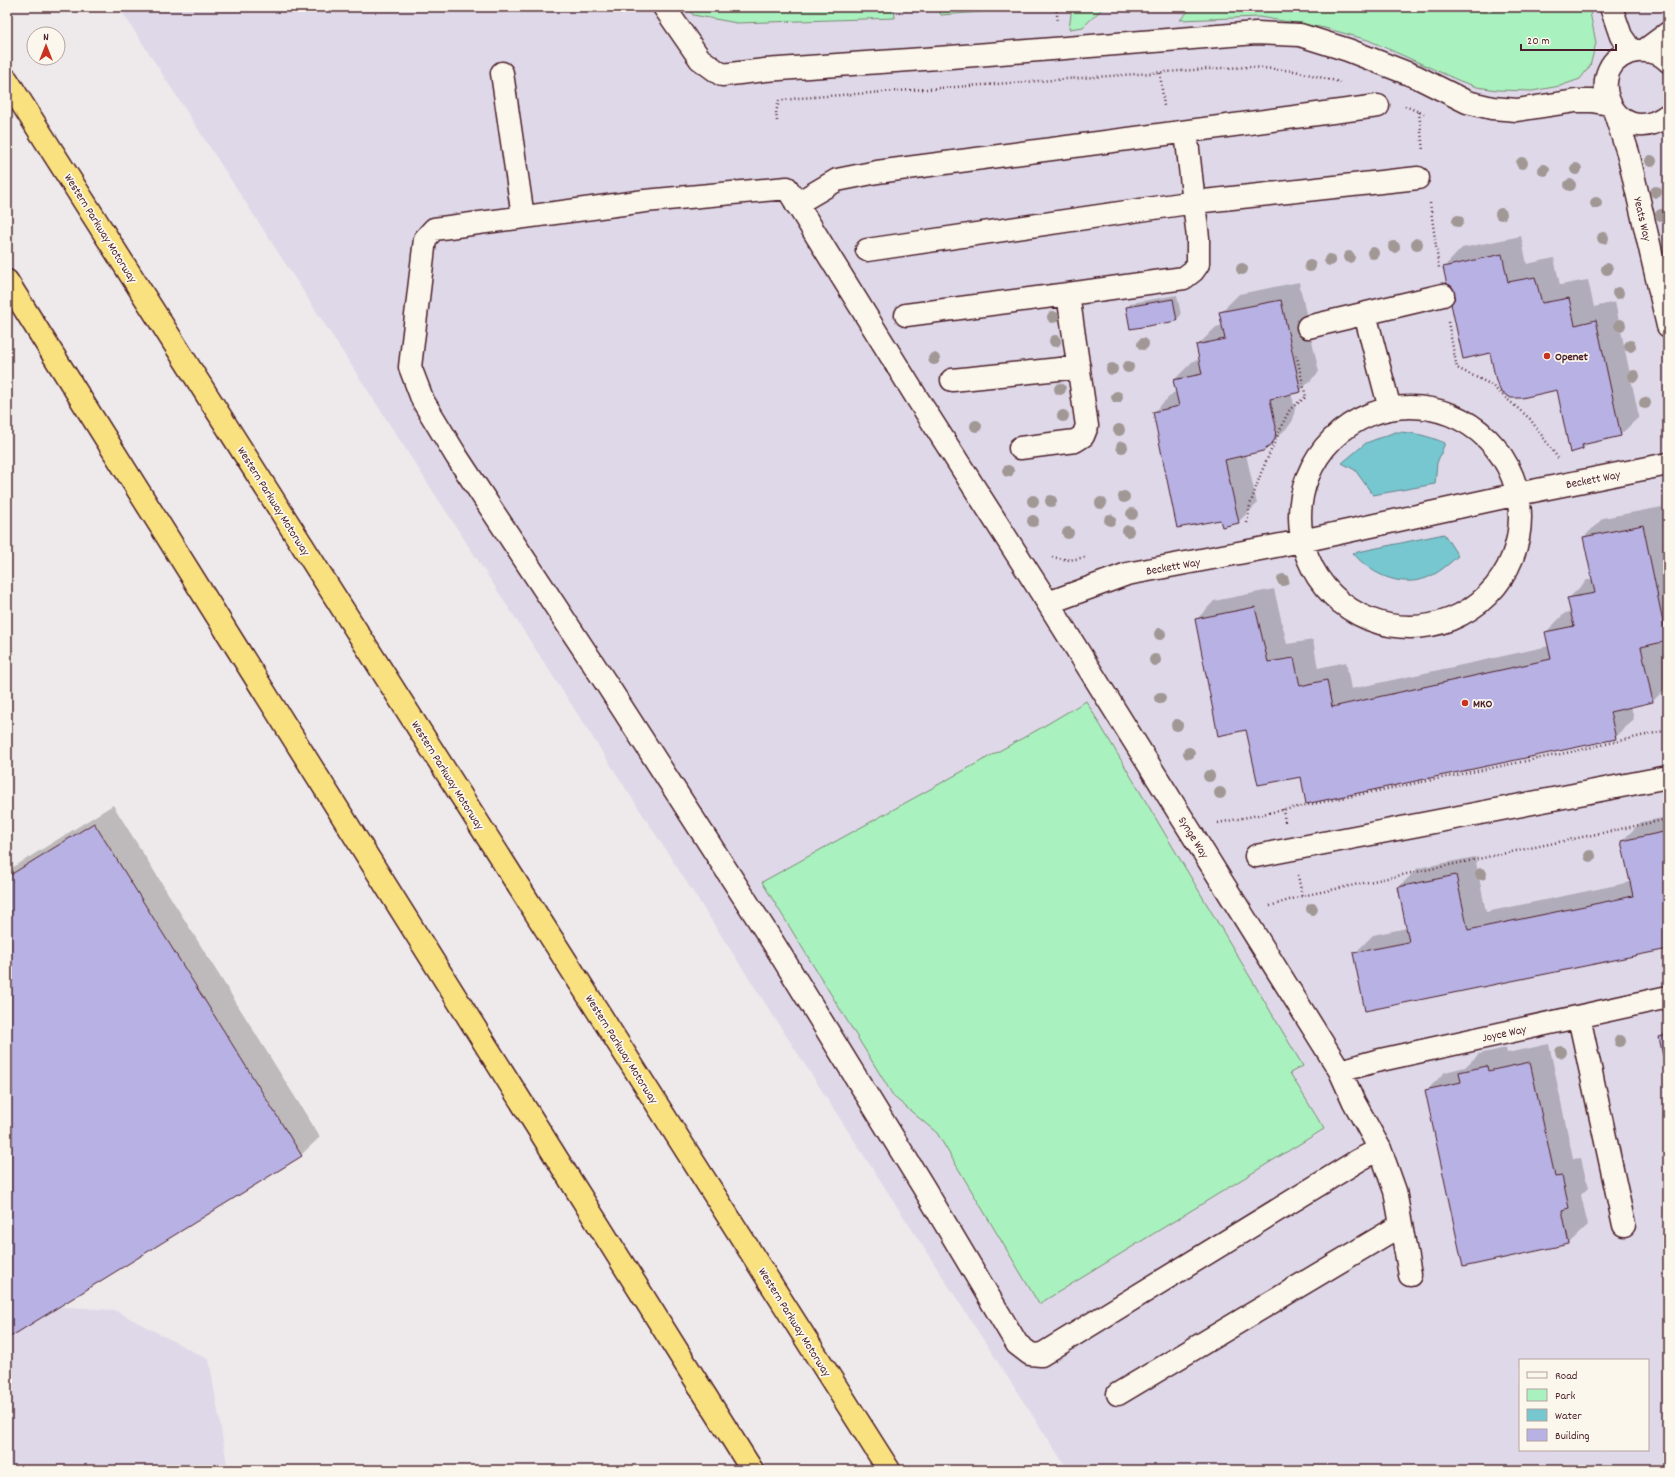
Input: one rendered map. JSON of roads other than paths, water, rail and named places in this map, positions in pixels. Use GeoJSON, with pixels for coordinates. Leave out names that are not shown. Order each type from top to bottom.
{"type":"FeatureCollection","features":[{"type":"Feature","properties":{"kind":"highway","name":"Western Parkway Motorway"},"geometry":{"type":"LineString","coordinates":[[7,80],[889,1470]]}},
{"type":"Feature","properties":{"kind":"highway"},"geometry":{"type":"LineString","coordinates":[[7,281],[752,1470]]}},
{"type":"Feature","properties":{"kind":"street"},"geometry":{"type":"LineString","coordinates":[[664,7],[700,59],[722,75],[765,70],[1256,33],[1300,35],[1417,77],[1467,102],[1492,108],[1517,110],[1587,101],[1612,108],[1624,120],[1635,124],[1647,124],[1658,121],[1668,114]]}},
{"type":"Feature","properties":{"kind":"street"},"geometry":{"type":"LineString","coordinates":[[1611,7],[1621,36],[1638,51],[1656,53],[1668,61]]}},
{"type":"Feature","properties":{"kind":"street","name":"Yeats Way"},"geometry":{"type":"LineString","coordinates":[[1668,33],[1638,51],[1622,56],[1608,73],[1606,94],[1628,153],[1668,326]]}},
{"type":"Feature","properties":{"kind":"street"},"geometry":{"type":"LineString","coordinates":[[502,73],[523,217],[434,229],[425,239],[410,367],[423,401],[457,457],[774,944],[920,1182],[1017,1344],[1030,1354],[1041,1355],[1359,1160],[1380,1149]]}},
{"type":"Feature","properties":{"kind":"street"},"geometry":{"type":"LineString","coordinates":[[796,204],[837,180],[877,172],[1388,104]]}},
{"type":"Feature","properties":{"kind":"street"},"geometry":{"type":"LineString","coordinates":[[906,314],[1184,278],[1193,271],[1198,264],[1198,238],[1195,202],[1186,132]]}},
{"type":"Feature","properties":{"kind":"street"},"geometry":{"type":"LineString","coordinates":[[867,250],[1195,202],[1418,178]]}},
{"type":"Feature","properties":{"kind":"street","name":"Synge Way"},"geometry":{"type":"LineString","coordinates":[[523,217],[645,201],[787,188],[917,398],[1048,603],[1340,1071],[1354,1102],[1380,1149],[1395,1191],[1410,1275]]}},
{"type":"Feature","properties":{"kind":"street"},"geometry":{"type":"LineString","coordinates":[[1020,448],[1075,440],[1083,436],[1087,426],[1068,294]]}},
{"type":"Feature","properties":{"kind":"street"},"geometry":{"type":"LineString","coordinates":[[1308,327],[1442,295]]}},
{"type":"Feature","properties":{"kind":"street"},"geometry":{"type":"LineString","coordinates":[[1365,314],[1390,409]]}},
{"type":"Feature","properties":{"kind":"street"},"geometry":{"type":"LineString","coordinates":[[952,380],[1079,367]]}},
{"type":"Feature","properties":{"kind":"street"},"geometry":{"type":"LineString","coordinates":[[1410,407],[1431,409],[1451,415],[1469,424],[1486,437],[1499,453],[1510,470],[1518,494],[1520,513],[1519,536],[1512,559],[1501,579],[1486,596],[1467,611],[1446,621],[1423,626],[1400,626],[1384,623],[1355,612],[1336,598],[1321,581],[1309,561],[1302,541],[1300,519],[1302,500],[1306,481],[1314,464],[1325,448],[1343,430],[1371,414],[1390,409],[1410,407]]}},
{"type":"Feature","properties":{"kind":"street","name":"Beckett Way"},"geometry":{"type":"LineString","coordinates":[[1048,603],[1127,574],[1302,541],[1518,494],[1668,464]]}},
{"type":"Feature","properties":{"kind":"street"},"geometry":{"type":"LineString","coordinates":[[1256,856],[1668,777]]}},
{"type":"Feature","properties":{"kind":"street","name":"Joyce Way"},"geometry":{"type":"LineString","coordinates":[[1340,1071],[1376,1061],[1668,997]]}},
{"type":"Feature","properties":{"kind":"street"},"geometry":{"type":"LineString","coordinates":[[1578,1017],[1624,1225]]}},
{"type":"Feature","properties":{"kind":"street"},"geometry":{"type":"LineString","coordinates":[[1118,1394],[1401,1225]]}},
{"type":"Feature","properties":{"kind":"water"},"geometry":{"type":"Polygon","coordinates":[[[1395,432],[1421,435],[1445,443],[1437,463],[1435,484],[1373,495],[1355,470],[1342,463],[1366,443],[1395,432]]]}},
{"type":"Feature","properties":{"kind":"water"},"geometry":{"type":"Polygon","coordinates":[[[1444,534],[1458,556],[1433,575],[1422,579],[1400,581],[1379,574],[1353,553],[1444,534]]]}},
{"type":"Feature","properties":{"kind":"place","name":"Openet"},"geometry":{"type":"Point","coordinates":[1547,356]}},
{"type":"Feature","properties":{"kind":"place","name":"MKO"},"geometry":{"type":"Point","coordinates":[1465,703]}}]}
